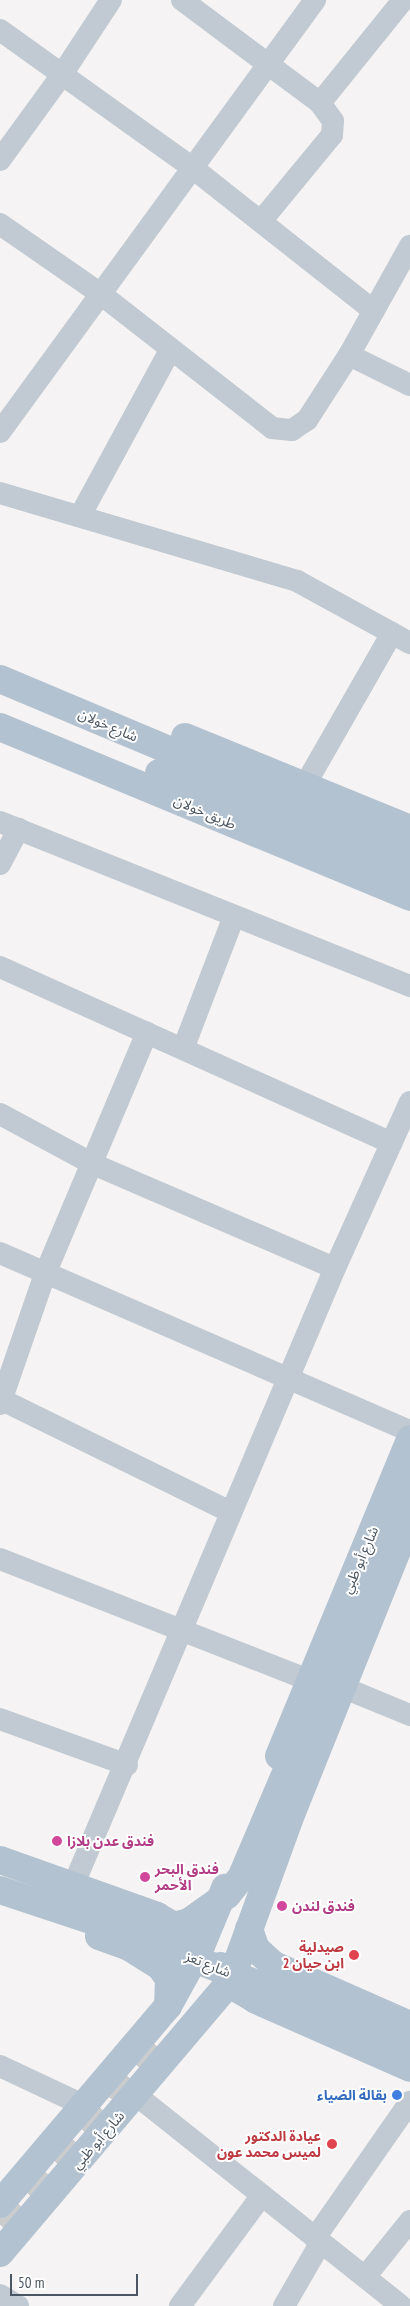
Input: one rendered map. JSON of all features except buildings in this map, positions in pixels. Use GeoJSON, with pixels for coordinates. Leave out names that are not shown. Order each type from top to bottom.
{"type":"FeatureCollection","features":[{"type":"Feature","properties":{"kind":"main road"},"geometry":{"type":"LineString","coordinates":[[0,662],[410,829]]}},
{"type":"Feature","properties":{"kind":"main road","name":"شارع خولان"},"geometry":{"type":"LineString","coordinates":[[0,680],[212,781]]}},
{"type":"Feature","properties":{"kind":"main road","name":"شارع خولان"},"geometry":{"type":"LineString","coordinates":[[0,710],[212,781]]}},
{"type":"Feature","properties":{"kind":"main road","name":"طريق خولان"},"geometry":{"type":"LineString","coordinates":[[0,727],[410,897]]}},
{"type":"Feature","properties":{"kind":"main road"},"geometry":{"type":"LineString","coordinates":[[212,781],[410,851]]}},
{"type":"Feature","properties":{"kind":"main road","name":"طريق خولان"},"geometry":{"type":"LineString","coordinates":[[212,781],[410,875]]}},
{"type":"Feature","properties":{"kind":"main road","name":"شارع أبو ظبي"},"geometry":{"type":"LineString","coordinates":[[126,2059],[168,2006],[205,1935],[410,1439]]}},
{"type":"Feature","properties":{"kind":"main road"},"geometry":{"type":"LineString","coordinates":[[113,1934],[157,1930],[189,1922],[226,1896],[240,1878],[410,1481]]}},
{"type":"Feature","properties":{"kind":"main road"},"geometry":{"type":"LineString","coordinates":[[204,2017],[230,1982],[292,1812],[410,1518]]}},
{"type":"Feature","properties":{"kind":"main road"},"geometry":{"type":"LineString","coordinates":[[260,1802],[260,1813],[268,1822],[285,1821],[292,1812]]}},
{"type":"Feature","properties":{"kind":"main road"},"geometry":{"type":"LineString","coordinates":[[0,1860],[157,1916],[181,1928],[205,1935],[230,1982],[256,2000],[410,2068]]}},
{"type":"Feature","properties":{"kind":"main road"},"geometry":{"type":"LineString","coordinates":[[157,1916],[176,1916],[194,1909],[227,1884]]}},
{"type":"Feature","properties":{"kind":"main road","name":"شارع تعز"},"geometry":{"type":"LineString","coordinates":[[0,1890],[113,1934],[262,1986],[410,2052]]}},
{"type":"Feature","properties":{"kind":"main road"},"geometry":{"type":"LineString","coordinates":[[0,1903],[113,1934],[121,1934],[128,1924],[126,1911],[116,1901]]}},
{"type":"Feature","properties":{"kind":"main road"},"geometry":{"type":"LineString","coordinates":[[249,1929],[256,1949],[274,1965],[410,2025]]}},
{"type":"Feature","properties":{"kind":"main road"},"geometry":{"type":"LineString","coordinates":[[113,1934],[160,1966],[169,1979],[168,2006]]}},
{"type":"Feature","properties":{"kind":"main road"},"geometry":{"type":"LineString","coordinates":[[204,2017],[212,1974],[205,1935]]}},
{"type":"Feature","properties":{"kind":"main road"},"geometry":{"type":"LineString","coordinates":[[204,2017],[256,2000]]}},
{"type":"Feature","properties":{"kind":"main road"},"geometry":{"type":"LineString","coordinates":[[346,2040],[335,2024],[338,2011],[348,2004],[362,2004]]}},
{"type":"Feature","properties":{"kind":"main road","name":"شارع أبو ظبي"},"geometry":{"type":"LineString","coordinates":[[0,2253],[204,2017]]}},
{"type":"Feature","properties":{"kind":"main road"},"geometry":{"type":"LineString","coordinates":[[0,2204],[126,2059],[135,2056],[146,2057],[152,2066],[144,2086]]}},
{"type":"Feature","properties":{"kind":"street"},"geometry":{"type":"LineString","coordinates":[[0,160],[61,76],[111,0]]}},
{"type":"Feature","properties":{"kind":"street"},"geometry":{"type":"LineString","coordinates":[[182,0],[320,103],[333,121],[332,136],[261,221]]}},
{"type":"Feature","properties":{"kind":"street"},"geometry":{"type":"LineString","coordinates":[[0,431],[102,295],[315,0]]}},
{"type":"Feature","properties":{"kind":"street"},"geometry":{"type":"LineString","coordinates":[[320,103],[403,0]]}},
{"type":"Feature","properties":{"kind":"street"},"geometry":{"type":"LineString","coordinates":[[0,30],[61,76],[194,169],[374,311]]}},
{"type":"Feature","properties":{"kind":"street"},"geometry":{"type":"LineString","coordinates":[[0,224],[102,295],[272,428],[292,430],[307,420],[349,355],[410,246]]}},
{"type":"Feature","properties":{"kind":"street"},"geometry":{"type":"LineString","coordinates":[[80,516],[170,350]]}},
{"type":"Feature","properties":{"kind":"street"},"geometry":{"type":"LineString","coordinates":[[349,355],[410,385]]}},
{"type":"Feature","properties":{"kind":"street"},"geometry":{"type":"LineString","coordinates":[[0,493],[297,582],[401,638],[305,785]]}},
{"type":"Feature","properties":{"kind":"street"},"geometry":{"type":"LineString","coordinates":[[0,864],[10,825],[410,986]]}},
{"type":"Feature","properties":{"kind":"street"},"geometry":{"type":"LineString","coordinates":[[183,1049],[234,916]]}},
{"type":"Feature","properties":{"kind":"street"},"geometry":{"type":"LineString","coordinates":[[0,967],[391,1143]]}},
{"type":"Feature","properties":{"kind":"street"},"geometry":{"type":"LineString","coordinates":[[147,1033],[94,1164],[45,1274],[0,1401],[231,1512]]}},
{"type":"Feature","properties":{"kind":"street"},"geometry":{"type":"LineString","coordinates":[[73,1886],[127,1765],[231,1512],[335,1268],[410,1102]]}},
{"type":"Feature","properties":{"kind":"street"},"geometry":{"type":"LineString","coordinates":[[0,1114],[94,1164],[335,1268]]}},
{"type":"Feature","properties":{"kind":"street"},"geometry":{"type":"LineString","coordinates":[[0,1253],[410,1430]]}},
{"type":"Feature","properties":{"kind":"street"},"geometry":{"type":"LineString","coordinates":[[0,1559],[310,1680]]}},
{"type":"Feature","properties":{"kind":"street"},"geometry":{"type":"LineString","coordinates":[[342,1687],[410,1715]]}},
{"type":"Feature","properties":{"kind":"street"},"geometry":{"type":"LineString","coordinates":[[0,1719],[127,1765]]}},
{"type":"Feature","properties":{"kind":"street"},"geometry":{"type":"LineString","coordinates":[[0,2066],[85,2106]]}},
{"type":"Feature","properties":{"kind":"street"},"geometry":{"type":"LineString","coordinates":[[144,2086],[262,2195],[401,2306]]}},
{"type":"Feature","properties":{"kind":"street"},"geometry":{"type":"LineString","coordinates":[[284,2306],[318,2240],[410,2102]]}},
{"type":"Feature","properties":{"kind":"street"},"geometry":{"type":"LineString","coordinates":[[180,2306],[262,2195]]}},
{"type":"Feature","properties":{"kind":"street"},"geometry":{"type":"LineString","coordinates":[[365,2277],[410,2221]]}},
{"type":"Feature","properties":{"kind":"street"},"geometry":{"type":"LineString","coordinates":[[0,2295],[18,2306]]}},
{"type":"Feature","properties":{"kind":"tunnel"},"geometry":{"type":"LineString","coordinates":[[0,2225],[163,2042]]}},
{"type":"Feature","properties":{"kind":"place","name":"فندق عدن بلازا"},"geometry":{"type":"Point","coordinates":[57,1841]}},
{"type":"Feature","properties":{"kind":"place","name":"فندق البحر الأحمر"},"geometry":{"type":"Point","coordinates":[145,1877]}},
{"type":"Feature","properties":{"kind":"place","name":"فندق لندن"},"geometry":{"type":"Point","coordinates":[282,1906]}},
{"type":"Feature","properties":{"kind":"place","name":"صيدلية ابن حيان 2"},"geometry":{"type":"Point","coordinates":[354,1955]}},
{"type":"Feature","properties":{"kind":"place","name":"بقالة الضياء"},"geometry":{"type":"Point","coordinates":[397,2095]}},
{"type":"Feature","properties":{"kind":"place","name":"عيادة الدكتور لميس محمد عون"},"geometry":{"type":"Point","coordinates":[332,2144]}}]}
